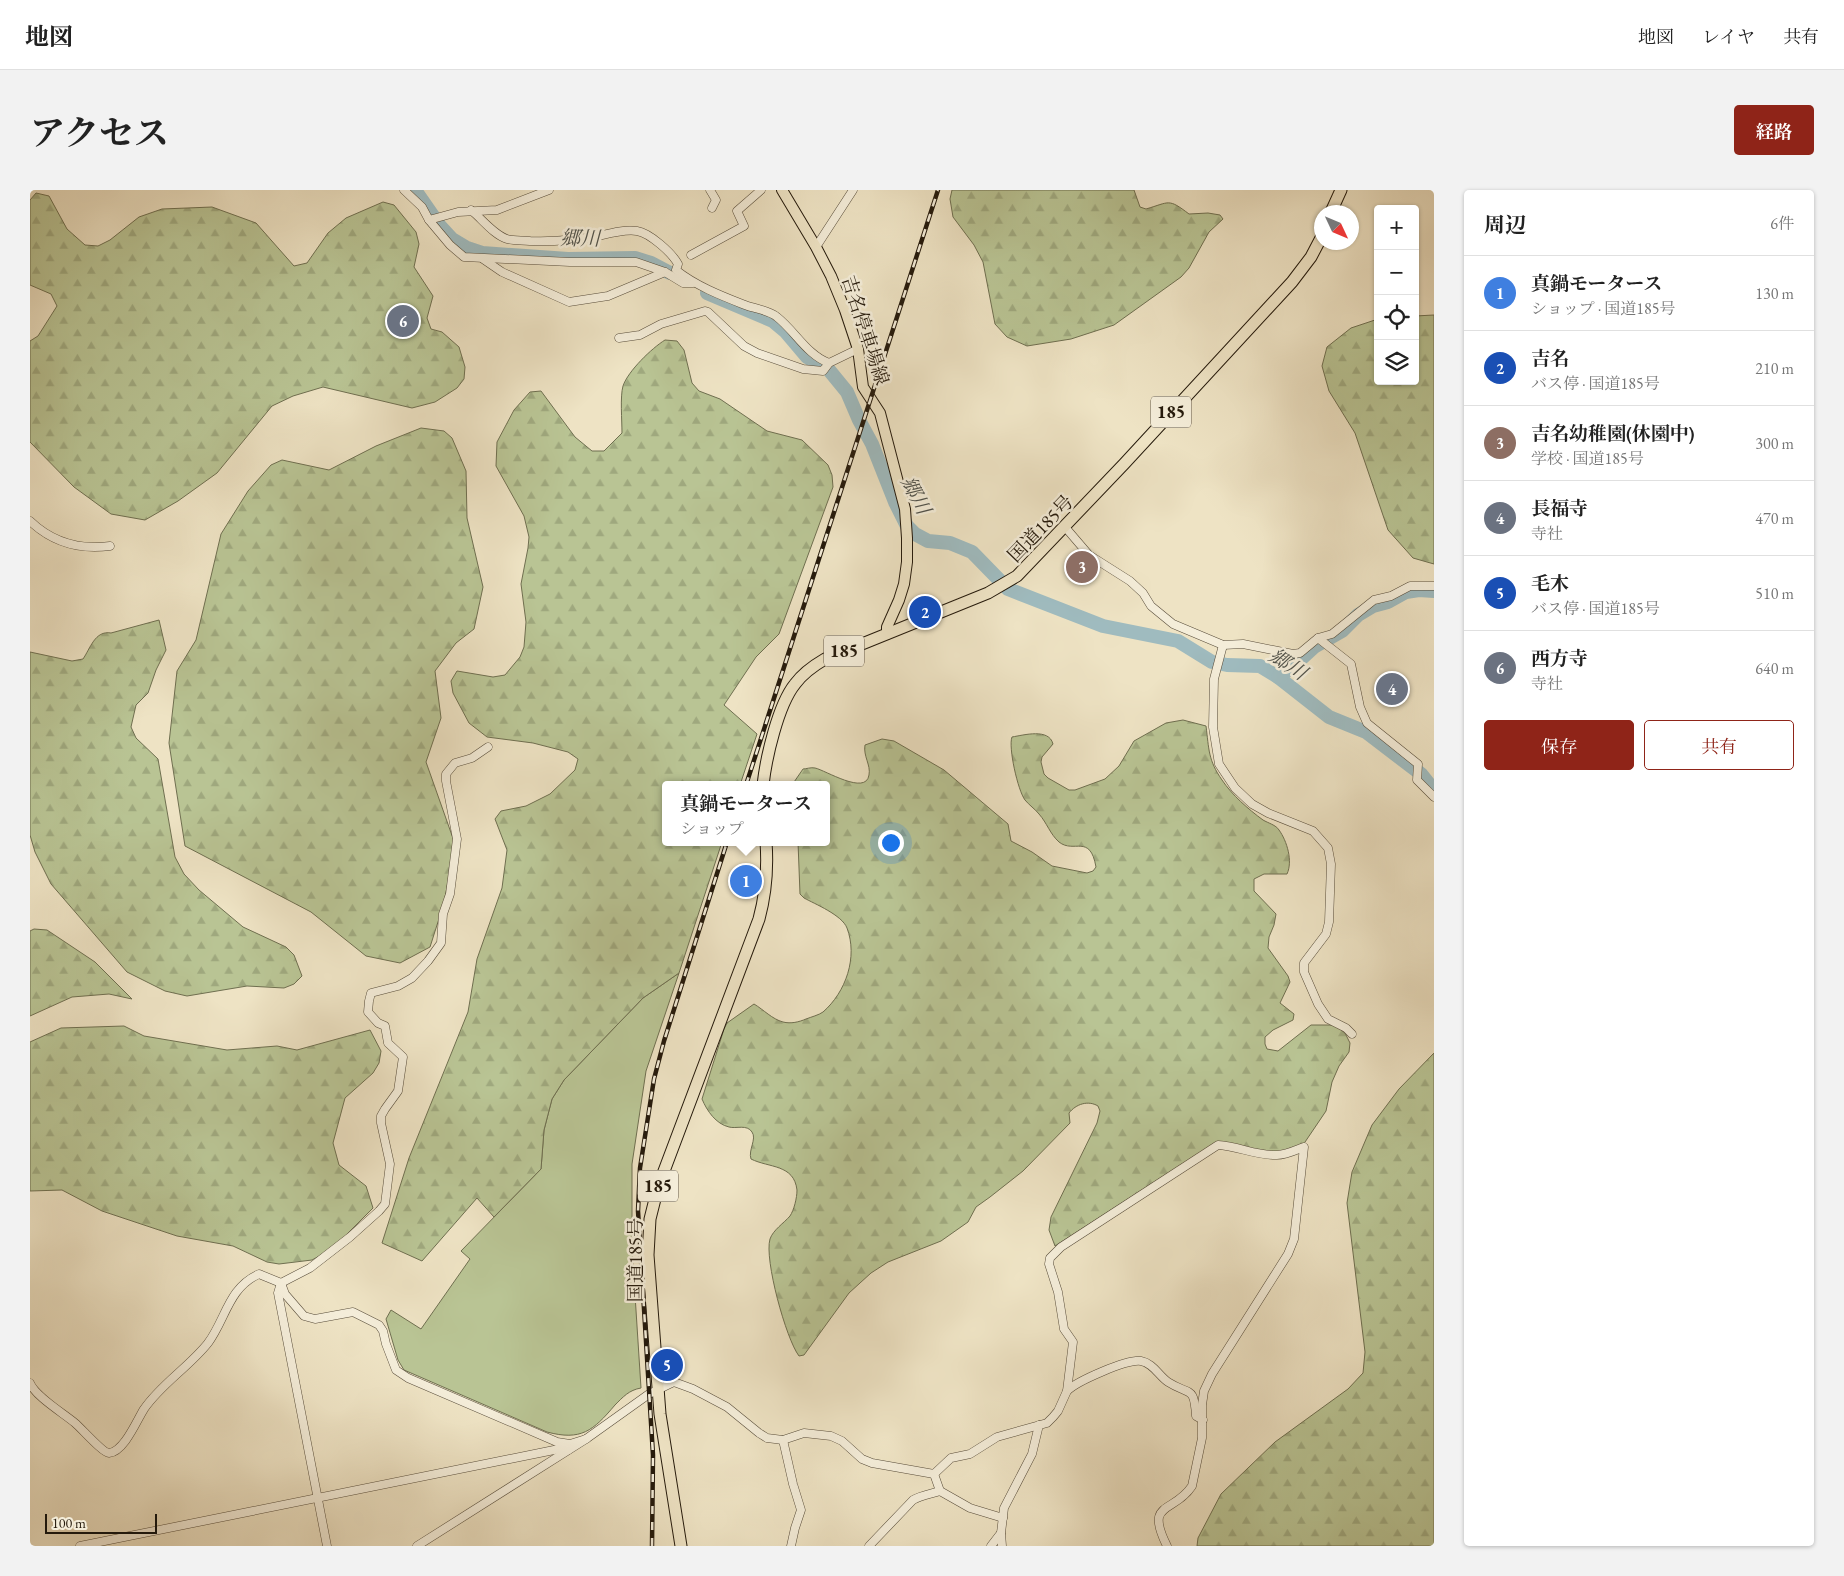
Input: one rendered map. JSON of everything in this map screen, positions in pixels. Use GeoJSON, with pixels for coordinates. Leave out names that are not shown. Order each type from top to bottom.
{"type":"FeatureCollection","features":[{"type":"Feature","properties":{"kind":"highway"},"geometry":{"type":"LineString","coordinates":[[1334,205],[1341,190]]}},
{"type":"Feature","properties":{"kind":"highway","name":"国道185号"},"geometry":{"type":"LineString","coordinates":[[764,781],[775,728],[784,703],[794,685],[815,665],[999,588],[1027,568],[1292,282],[1315,250]]}},
{"type":"Feature","properties":{"kind":"highway","name":"国道185号"},"geometry":{"type":"LineString","coordinates":[[681,1546],[660,1414],[648,1255],[653,1203],[759,919],[766,887],[768,865],[766,846]]}},
{"type":"Feature","properties":{"kind":"main road","name":"吉名停車場線"},"geometry":{"type":"LineString","coordinates":[[782,190],[816,247],[834,284],[858,349],[863,388],[880,413],[907,526],[907,562],[904,584],[887,627],[887,634]]}},
{"type":"Feature","properties":{"kind":"street"},"geometry":{"type":"LineString","coordinates":[[404,190],[422,207],[450,246],[464,257],[570,262],[636,262],[775,315],[827,365]]}},
{"type":"Feature","properties":{"kind":"street"},"geometry":{"type":"LineString","coordinates":[[430,220],[471,210],[478,212],[497,210],[549,190]]}},
{"type":"Feature","properties":{"kind":"street"},"geometry":{"type":"LineString","coordinates":[[710,190],[716,200],[712,208]]}},
{"type":"Feature","properties":{"kind":"street"},"geometry":{"type":"LineString","coordinates":[[691,255],[744,226],[738,211],[761,190]]}},
{"type":"Feature","properties":{"kind":"street"},"geometry":{"type":"LineString","coordinates":[[816,247],[853,190]]}},
{"type":"Feature","properties":{"kind":"street"},"geometry":{"type":"LineString","coordinates":[[471,210],[494,231],[514,240],[557,242],[620,232],[637,231],[644,233],[667,249],[678,264],[676,270],[691,283]]}},
{"type":"Feature","properties":{"kind":"street"},"geometry":{"type":"LineString","coordinates":[[483,259],[502,272],[569,302],[608,296],[665,272]]}},
{"type":"Feature","properties":{"kind":"street"},"geometry":{"type":"LineString","coordinates":[[619,338],[640,335],[661,324],[705,311],[729,330],[744,346],[757,353],[803,369],[823,371],[827,365],[858,349]]}},
{"type":"Feature","properties":{"kind":"street"},"geometry":{"type":"LineString","coordinates":[[30,521],[50,536],[74,546],[92,548],[110,546]]}},
{"type":"Feature","properties":{"kind":"street"},"geometry":{"type":"LineString","coordinates":[[1065,527],[1089,555],[1130,580],[1151,606],[1173,624],[1223,645],[1243,644],[1293,654],[1300,653],[1332,634],[1374,600],[1391,596],[1410,586],[1434,586]]}},
{"type":"Feature","properties":{"kind":"street"},"geometry":{"type":"LineString","coordinates":[[1322,641],[1351,664],[1360,707],[1366,723],[1418,764],[1417,780],[1434,797]]}},
{"type":"Feature","properties":{"kind":"street"},"geometry":{"type":"LineString","coordinates":[[1223,645],[1214,679],[1213,728],[1219,764],[1235,788],[1252,804],[1268,813],[1313,831],[1328,848],[1331,864],[1329,922],[1326,934],[1304,963],[1304,972],[1328,1019],[1346,1028],[1352,1034]]}},
{"type":"Feature","properties":{"kind":"street"},"geometry":{"type":"LineString","coordinates":[[327,1546],[278,1293],[281,1283],[310,1268],[350,1237],[380,1211],[385,1204],[390,1164],[382,1116],[398,1091],[403,1057],[388,1043],[385,1026],[378,1023],[368,1012],[369,1001],[371,993],[398,986],[412,978],[441,944],[443,914],[450,894],[457,839],[446,774],[455,762],[472,758],[488,747]]}},
{"type":"Feature","properties":{"kind":"street"},"geometry":{"type":"LineString","coordinates":[[934,1474],[952,1458],[970,1454],[997,1437],[1017,1433],[1047,1423],[1058,1411],[1067,1391],[1073,1342],[1064,1329],[1058,1292],[1049,1264],[1050,1258],[1061,1247],[1218,1145],[1260,1154],[1279,1155],[1304,1147],[1294,1239],[1288,1254],[1212,1374],[1204,1391],[1202,1438],[1192,1486],[1188,1493],[1165,1507],[1160,1514],[1158,1523],[1167,1546]]}},
{"type":"Feature","properties":{"kind":"street"},"geometry":{"type":"LineString","coordinates":[[30,1383],[32,1389],[39,1396],[84,1430],[104,1452],[114,1451],[132,1434],[143,1411],[151,1400],[209,1341],[228,1305],[248,1279],[259,1274],[281,1283],[285,1294],[304,1316],[315,1318],[342,1312],[353,1312],[379,1325],[383,1331],[396,1370],[408,1378],[557,1442],[570,1444],[586,1439]]}},
{"type":"Feature","properties":{"kind":"street"},"geometry":{"type":"LineString","coordinates":[[1067,1391],[1073,1385],[1086,1379],[1132,1362],[1142,1361],[1149,1364],[1168,1382],[1191,1392],[1195,1399],[1196,1416],[1203,1420]]}},
{"type":"Feature","properties":{"kind":"street"},"geometry":{"type":"LineString","coordinates":[[417,1546],[586,1439],[658,1389],[674,1382],[693,1389],[727,1408],[767,1438],[783,1440],[804,1433],[831,1436],[842,1441],[862,1459],[872,1463],[934,1474]]}},
{"type":"Feature","properties":{"kind":"street"},"geometry":{"type":"LineString","coordinates":[[1002,1546],[1001,1533],[1004,1508],[1032,1454],[1039,1425]]}},
{"type":"Feature","properties":{"kind":"street"},"geometry":{"type":"LineString","coordinates":[[783,1440],[801,1510],[791,1546]]}},
{"type":"Feature","properties":{"kind":"street"},"geometry":{"type":"LineString","coordinates":[[80,1546],[559,1449],[568,1450]]}},
{"type":"Feature","properties":{"kind":"street"},"geometry":{"type":"LineString","coordinates":[[934,1474],[940,1491],[970,1508],[1003,1518]]}},
{"type":"Feature","properties":{"kind":"street"},"geometry":{"type":"LineString","coordinates":[[869,1546],[913,1500],[919,1496],[940,1491]]}},
{"type":"Feature","properties":{"kind":"street"},"geometry":{"type":"LineString","coordinates":[[991,1546],[1001,1533]]}},
{"type":"Feature","properties":{"kind":"green space"},"geometry":{"type":"Polygon","coordinates":[[[952,190],[1134,190],[1140,207],[1146,209],[1169,203],[1177,205],[1189,214],[1208,213],[1220,215],[1223,219],[1209,232],[1189,268],[1181,277],[1114,325],[1071,339],[1027,346],[1007,337],[995,324],[983,262],[974,245],[953,217],[950,199],[952,190]]]}},
{"type":"Feature","properties":{"kind":"green space"},"geometry":{"type":"Polygon","coordinates":[[[36,193],[49,196],[67,229],[85,245],[98,246],[110,240],[139,217],[162,209],[212,207],[256,223],[294,266],[307,263],[328,233],[346,218],[383,202],[394,205],[416,232],[419,244],[414,267],[433,296],[427,318],[431,329],[442,332],[459,347],[465,367],[464,379],[457,388],[435,402],[412,408],[323,387],[293,396],[272,406],[217,473],[178,501],[145,520],[111,514],[74,487],[30,442],[30,341],[38,336],[57,306],[51,294],[30,285],[30,200],[36,193]]]}},
{"type":"Feature","properties":{"kind":"green space"},"geometry":{"type":"Polygon","coordinates":[[[1434,315],[1434,564],[1413,558],[1388,530],[1355,433],[1329,391],[1322,366],[1327,347],[1351,328],[1374,320],[1374,385],[1419,385],[1419,316],[1434,315]]]}},
{"type":"Feature","properties":{"kind":"green space"},"geometry":{"type":"Polygon","coordinates":[[[665,340],[677,341],[684,350],[692,383],[699,391],[720,399],[767,431],[802,440],[828,465],[832,475],[833,487],[779,634],[756,657],[724,705],[757,734],[741,781],[662,781],[662,846],[721,846],[679,973],[643,998],[564,1080],[552,1099],[544,1130],[541,1169],[494,1217],[477,1198],[422,1261],[382,1243],[409,1158],[468,1012],[477,959],[502,888],[507,850],[495,819],[501,811],[526,806],[550,794],[575,770],[578,759],[568,752],[533,743],[487,737],[469,723],[453,693],[451,681],[457,671],[493,677],[505,675],[520,657],[524,647],[526,622],[521,584],[529,537],[524,516],[496,466],[497,442],[514,410],[530,392],[541,391],[575,437],[592,451],[604,451],[622,433],[623,386],[641,360],[665,340]]]}},
{"type":"Feature","properties":{"kind":"green space"},"geometry":{"type":"Polygon","coordinates":[[[421,428],[444,431],[452,438],[466,471],[467,518],[483,587],[474,629],[456,643],[435,671],[441,718],[426,762],[455,844],[444,903],[430,947],[400,963],[366,956],[311,912],[185,846],[169,743],[177,671],[196,640],[221,534],[248,491],[271,465],[282,460],[329,470],[376,446],[421,428]]]}},
{"type":"Feature","properties":{"kind":"green space"},"geometry":{"type":"Polygon","coordinates":[[[159,620],[166,650],[156,670],[148,693],[136,705],[131,727],[136,738],[158,759],[175,857],[184,874],[199,890],[243,927],[286,947],[294,955],[302,976],[294,984],[284,988],[247,986],[187,996],[165,991],[127,972],[51,884],[35,852],[30,835],[30,652],[72,661],[83,659],[94,641],[101,634],[159,620]]]}},
{"type":"Feature","properties":{"kind":"green space"},"geometry":{"type":"Polygon","coordinates":[[[1183,720],[1206,726],[1209,748],[1217,773],[1246,806],[1263,820],[1278,828],[1287,845],[1289,869],[1287,874],[1264,874],[1254,879],[1254,891],[1276,914],[1269,937],[1268,948],[1288,976],[1290,982],[1280,1003],[1294,1014],[1293,1020],[1273,1030],[1265,1037],[1265,1044],[1267,1049],[1278,1051],[1311,1025],[1335,1025],[1345,1033],[1350,1043],[1349,1052],[1339,1066],[1332,1082],[1326,1111],[1303,1145],[1275,1153],[1207,1148],[1055,1246],[1049,1230],[1051,1217],[1097,1123],[1100,1111],[1098,1106],[1094,1104],[1086,1103],[1079,1105],[1069,1113],[1070,1123],[1023,1171],[976,1207],[968,1222],[941,1241],[888,1262],[871,1273],[849,1293],[804,1355],[799,1356],[788,1333],[777,1299],[769,1249],[771,1236],[793,1211],[797,1193],[795,1182],[786,1171],[751,1159],[754,1138],[752,1132],[744,1127],[729,1127],[720,1123],[706,1108],[702,1099],[727,1023],[754,1004],[775,1019],[786,1023],[798,1022],[817,1015],[823,1012],[838,995],[848,973],[851,951],[850,939],[844,923],[834,914],[800,894],[798,846],[830,846],[830,781],[795,781],[803,769],[815,768],[853,783],[866,781],[869,775],[869,768],[865,745],[882,739],[894,741],[944,770],[1008,824],[1011,841],[1032,852],[1052,866],[1087,873],[1093,871],[1096,867],[1090,850],[1086,847],[1070,846],[1059,842],[1053,836],[1042,817],[1022,795],[1011,750],[1012,737],[1041,734],[1051,739],[1053,744],[1042,757],[1041,762],[1044,774],[1069,790],[1075,790],[1105,779],[1119,766],[1134,741],[1166,723],[1183,720]]]}},
{"type":"Feature","properties":{"kind":"green space"},"geometry":{"type":"Polygon","coordinates":[[[34,929],[47,930],[95,962],[132,999],[109,994],[72,997],[30,1016],[30,931],[34,929]]]}},
{"type":"Feature","properties":{"kind":"green space"},"geometry":{"type":"Polygon","coordinates":[[[679,973],[646,1071],[632,1164],[632,1248],[641,1388],[626,1394],[600,1421],[586,1432],[569,1435],[547,1432],[404,1370],[398,1360],[386,1319],[391,1310],[421,1329],[470,1259],[461,1251],[541,1169],[544,1130],[552,1099],[564,1080],[643,998],[679,973]]]}},
{"type":"Feature","properties":{"kind":"green space"},"geometry":{"type":"Polygon","coordinates":[[[124,1026],[144,1036],[227,1050],[277,1046],[297,1050],[370,1030],[381,1051],[379,1063],[373,1073],[345,1098],[333,1143],[339,1165],[366,1186],[373,1208],[332,1249],[312,1260],[279,1264],[267,1262],[233,1246],[177,1236],[102,1211],[62,1190],[30,1191],[30,1042],[61,1028],[124,1026]]]}},
{"type":"Feature","properties":{"kind":"green space"},"geometry":{"type":"Polygon","coordinates":[[[1434,1053],[1434,1546],[1197,1546],[1198,1538],[1221,1494],[1275,1442],[1348,1389],[1363,1373],[1365,1352],[1347,1203],[1352,1172],[1372,1125],[1399,1089],[1434,1053]]]}},
{"type":"Feature","properties":{"kind":"waterway","name":"郷川"},"geometry":{"type":"LineString","coordinates":[[415,190],[440,226],[452,239],[467,248],[482,253],[568,259],[635,258],[651,263],[670,273]]}},
{"type":"Feature","properties":{"kind":"waterway","name":"郷川"},"geometry":{"type":"LineString","coordinates":[[707,293],[773,321],[785,331],[807,357],[829,370],[847,392],[872,444],[895,502],[907,526],[915,534],[928,541],[950,543],[972,552],[1008,589],[1103,626],[1178,641],[1212,662],[1227,665],[1260,666],[1278,677],[1329,717],[1366,732],[1421,774],[1434,790]]}},
{"type":"Feature","properties":{"kind":"waterway"},"geometry":{"type":"LineString","coordinates":[[1278,677],[1314,647],[1342,631],[1358,615],[1373,606],[1388,602],[1406,592],[1419,590],[1434,591]]}},
{"type":"Feature","properties":{"kind":"railway"},"geometry":{"type":"LineString","coordinates":[[747,781],[938,190]]}},
{"type":"Feature","properties":{"kind":"railway"},"geometry":{"type":"LineString","coordinates":[[652,1546],[653,1455],[638,1211],[640,1168],[654,1079],[664,1041],[726,846]]}},
{"type":"Feature","properties":{"kind":"place","name":"西方寺"},"geometry":{"type":"Point","coordinates":[403,321]}},
{"type":"Feature","properties":{"kind":"place","name":"吉名幼稚園(休園中)"},"geometry":{"type":"Point","coordinates":[1082,567]}},
{"type":"Feature","properties":{"kind":"place","name":"吉名"},"geometry":{"type":"Point","coordinates":[925,612]}},
{"type":"Feature","properties":{"kind":"place","name":"長福寺"},"geometry":{"type":"Point","coordinates":[1392,689]}},
{"type":"Feature","properties":{"kind":"place","name":"真鍋モータース"},"geometry":{"type":"Point","coordinates":[746,881]}},
{"type":"Feature","properties":{"kind":"place","name":"毛木"},"geometry":{"type":"Point","coordinates":[667,1365]}}]}
